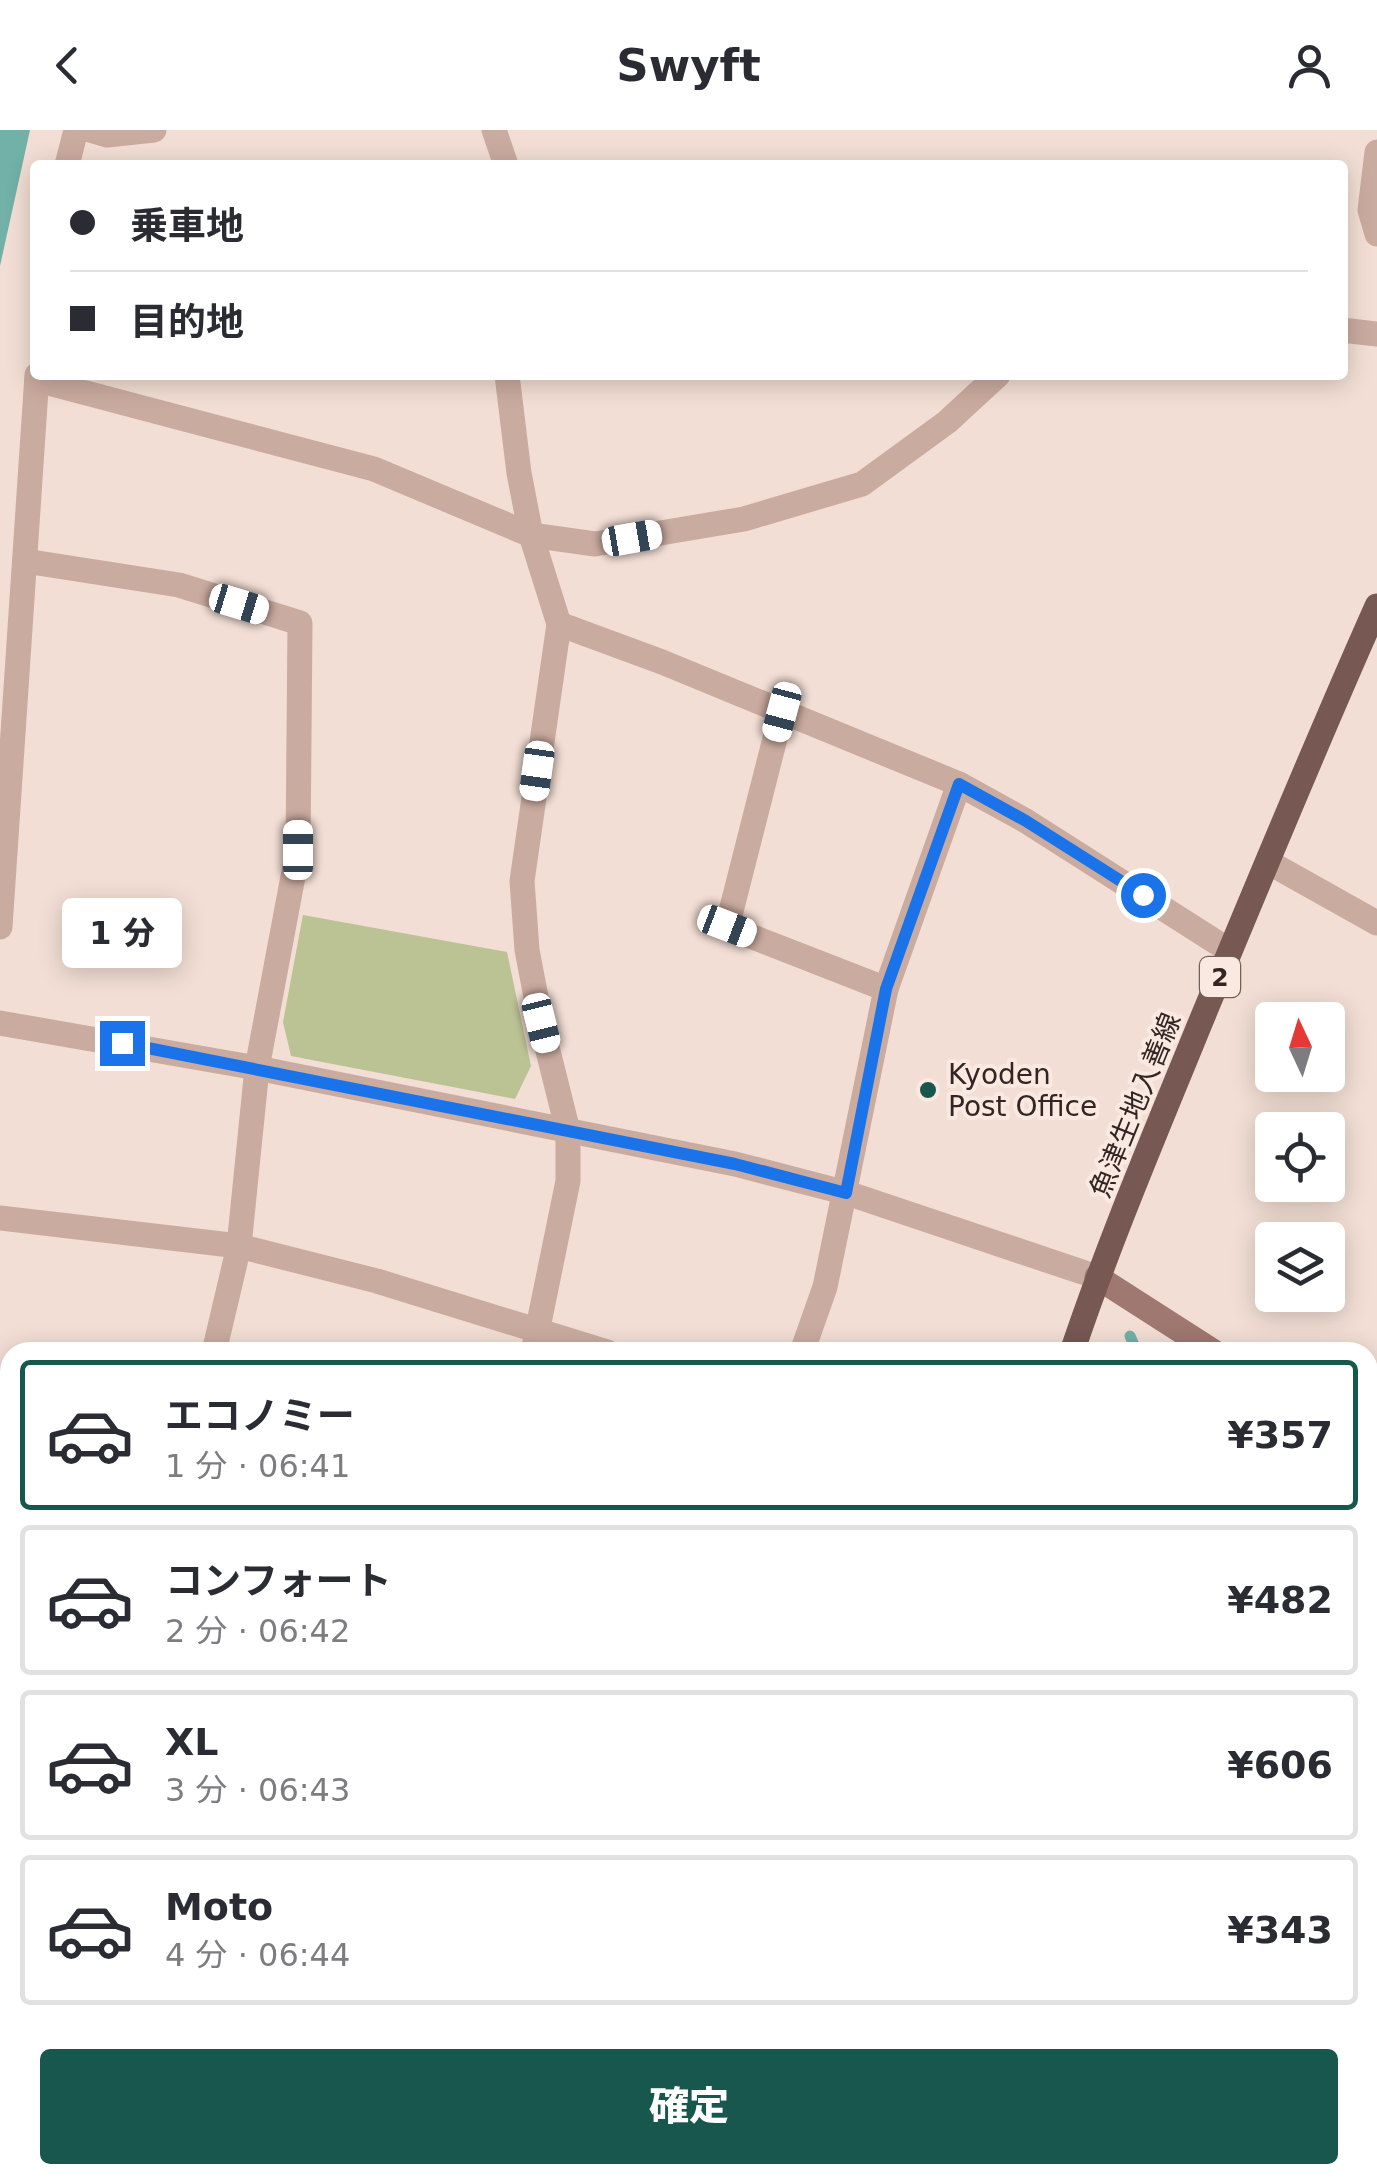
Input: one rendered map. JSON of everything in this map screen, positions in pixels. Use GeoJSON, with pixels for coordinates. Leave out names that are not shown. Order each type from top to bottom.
{"type":"FeatureCollection","features":[{"type":"Feature","properties":{"kind":"main road","name":"魚津生地入善線"},"geometry":{"type":"LineString","coordinates":[[1075,1342],[1230,951],[1377,606]]}},
{"type":"Feature","properties":{"kind":"main road"},"geometry":{"type":"LineString","coordinates":[[1098,1277],[1199,1342]]}},
{"type":"Feature","properties":{"kind":"street"},"geometry":{"type":"LineString","coordinates":[[68,160],[76,130]]}},
{"type":"Feature","properties":{"kind":"street"},"geometry":{"type":"LineString","coordinates":[[90,130],[107,134],[154,130]]}},
{"type":"Feature","properties":{"kind":"street"},"geometry":{"type":"LineString","coordinates":[[494,130],[504,160]]}},
{"type":"Feature","properties":{"kind":"street"},"geometry":{"type":"LineString","coordinates":[[1377,152],[1370,210],[1377,234]]}},
{"type":"Feature","properties":{"kind":"street"},"geometry":{"type":"LineString","coordinates":[[1348,331],[1377,334]]}},
{"type":"Feature","properties":{"kind":"street"},"geometry":{"type":"LineString","coordinates":[[0,927],[5,775],[37,380]]}},
{"type":"Feature","properties":{"kind":"street"},"geometry":{"type":"LineString","coordinates":[[44,380],[374,469],[531,535],[594,544],[744,519],[862,484],[947,422],[993,380]]}},
{"type":"Feature","properties":{"kind":"street"},"geometry":{"type":"LineString","coordinates":[[0,1218],[239,1246],[376,1282],[534,1342],[568,1181],[568,1131],[526,950],[522,880],[559,624],[531,535],[508,380]]}},
{"type":"Feature","properties":{"kind":"street"},"geometry":{"type":"LineString","coordinates":[[25,561],[178,585],[300,623],[298,850],[257,1068],[239,1246],[216,1342]]}},
{"type":"Feature","properties":{"kind":"street"},"geometry":{"type":"LineString","coordinates":[[559,624],[959,784],[1026,821],[1230,951]]}},
{"type":"Feature","properties":{"kind":"street"},"geometry":{"type":"LineString","coordinates":[[782,712],[727,926],[886,989]]}},
{"type":"Feature","properties":{"kind":"street"},"geometry":{"type":"LineString","coordinates":[[806,1342],[825,1287],[886,989],[959,784]]}},
{"type":"Feature","properties":{"kind":"street"},"geometry":{"type":"LineString","coordinates":[[1268,862],[1377,922]]}},
{"type":"Feature","properties":{"kind":"street"},"geometry":{"type":"LineString","coordinates":[[0,1023],[257,1068],[735,1164],[846,1193],[1098,1277]]}},
{"type":"Feature","properties":{"kind":"green space"},"geometry":{"type":"Polygon","coordinates":[[[303,915],[507,952],[531,1066],[515,1099],[291,1056],[283,1022],[303,915]]]}},
{"type":"Feature","properties":{"kind":"water"},"geometry":{"type":"Polygon","coordinates":[[[0,130],[30,130],[0,266],[0,130]]]}},
{"type":"Feature","properties":{"kind":"waterway"},"geometry":{"type":"LineString","coordinates":[[1130,1336],[1133,1342]]}},
{"type":"Feature","properties":{"kind":"place","name":"Kyoden Post Office"},"geometry":{"type":"Point","coordinates":[928,1090]}},
{"type":"Feature","properties":{"kind":"route"},"geometry":{"type":"LineString","coordinates":[[122,1043],[735,1164],[846,1193],[886,989],[959,784],[1143,895]]}}]}
